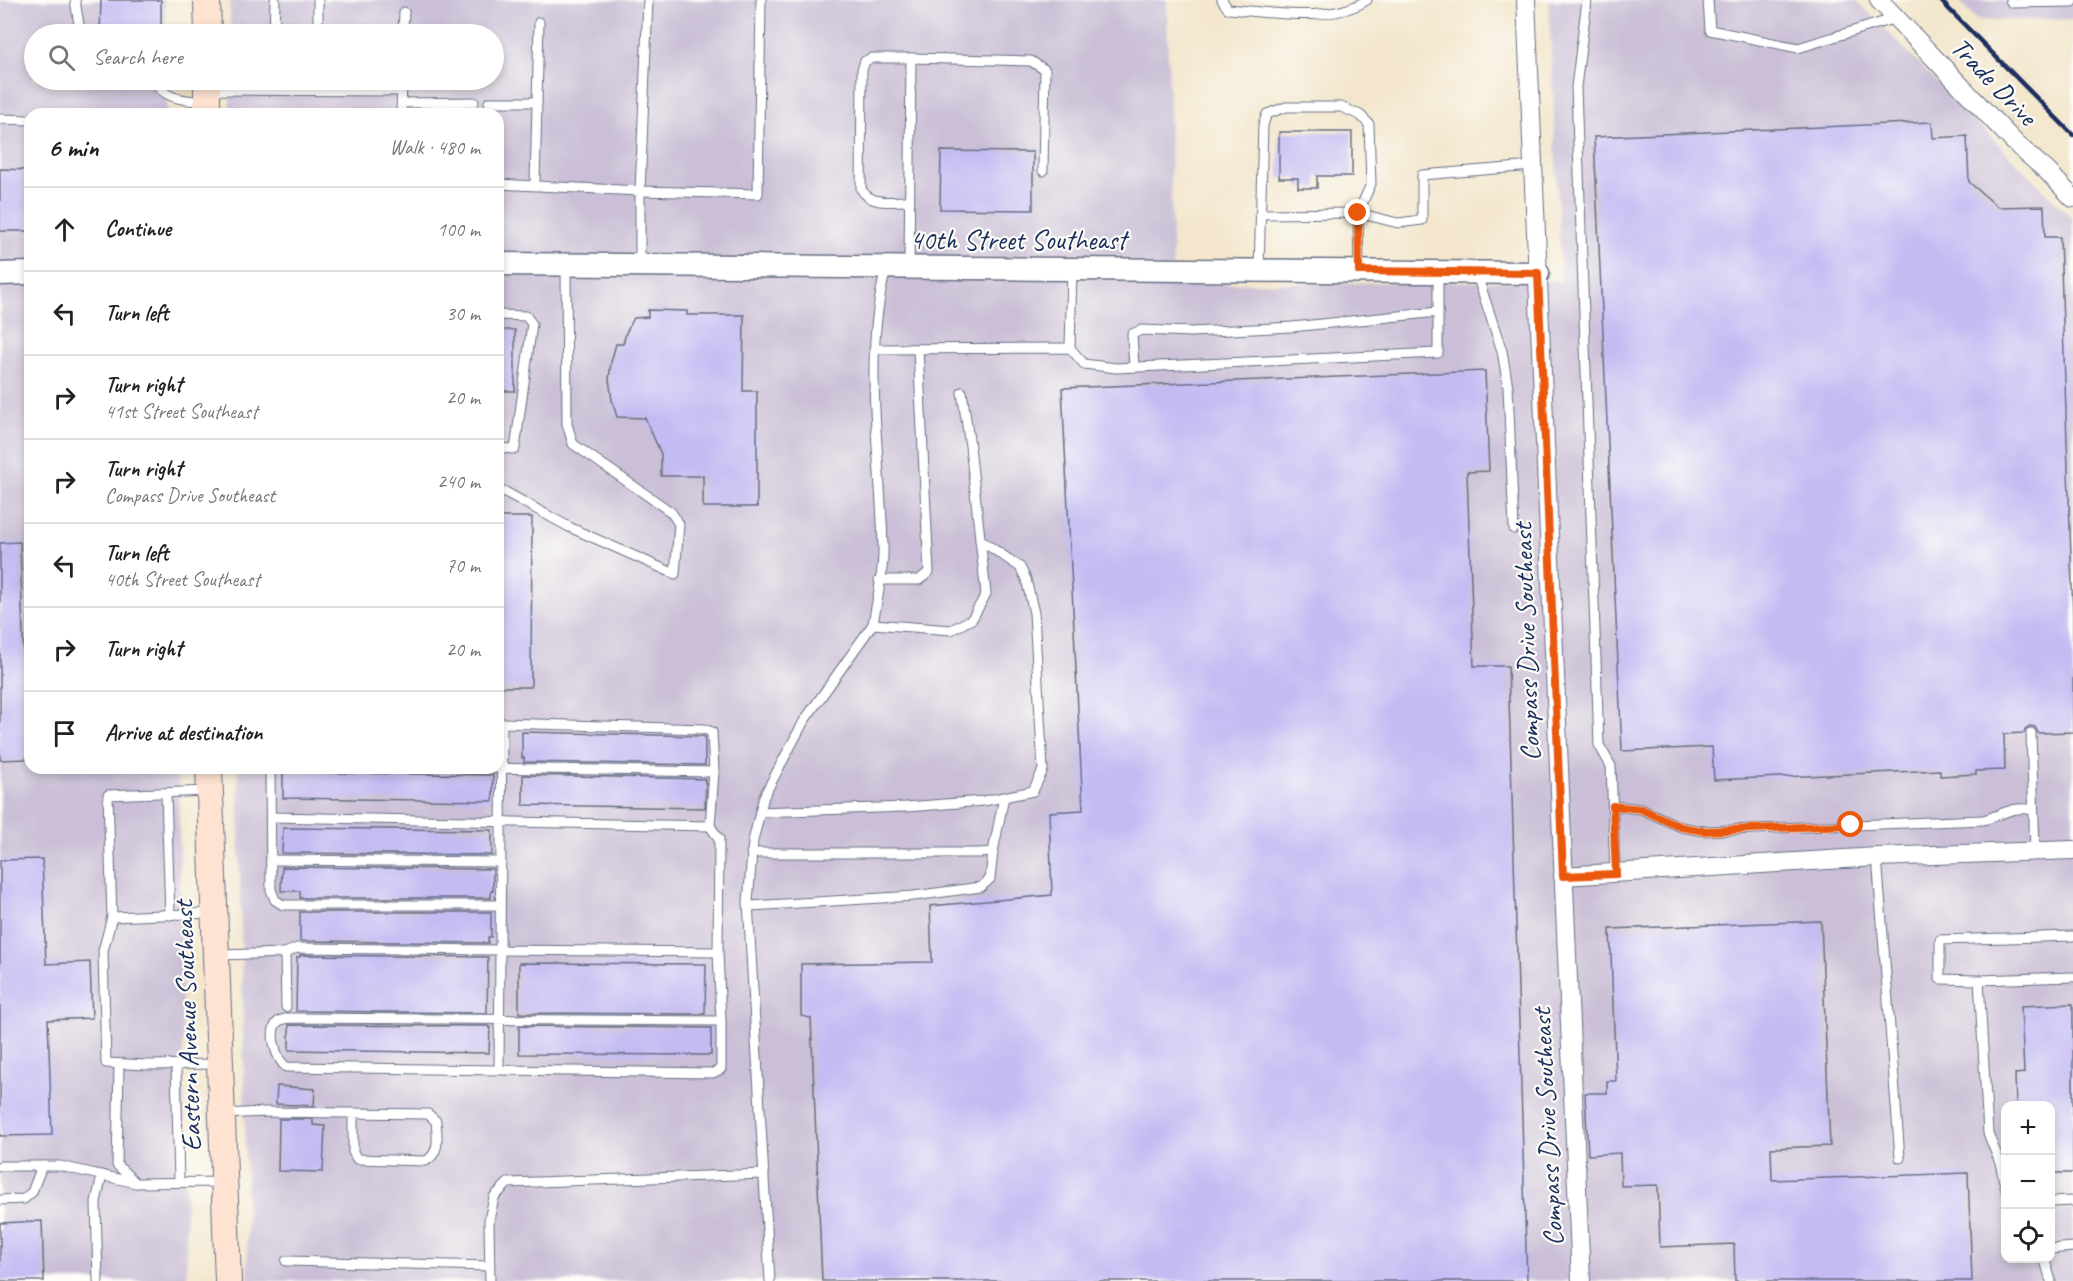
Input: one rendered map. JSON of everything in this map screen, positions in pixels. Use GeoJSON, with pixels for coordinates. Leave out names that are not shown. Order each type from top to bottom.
{"type":"FeatureCollection","features":[{"type":"Feature","properties":{"kind":"main road"},"geometry":{"type":"LineString","coordinates":[[207,0],[208,24]]}},
{"type":"Feature","properties":{"kind":"main road","name":"Eastern Avenue Southeast"},"geometry":{"type":"LineString","coordinates":[[210,780],[228,1281]]}},
{"type":"Feature","properties":{"kind":"street","name":"Compass Drive Southeast"},"geometry":{"type":"LineString","coordinates":[[1526,0],[1581,1281]]}},
{"type":"Feature","properties":{"kind":"street","name":"Trade Drive"},"geometry":{"type":"LineString","coordinates":[[1879,0],[2016,144],[2073,198]]}},
{"type":"Feature","properties":{"kind":"street","name":"40th Street Southeast"},"geometry":{"type":"LineString","coordinates":[[504,264],[1538,273]]}},
{"type":"Feature","properties":{"kind":"street"},"geometry":{"type":"LineString","coordinates":[[0,274],[24,273]]}},
{"type":"Feature","properties":{"kind":"street"},"geometry":{"type":"LineString","coordinates":[[1563,876],[1877,857],[2073,850]]}},
{"type":"Feature","properties":{"kind":"lane"},"geometry":{"type":"LineString","coordinates":[[75,0],[79,24]]}},
{"type":"Feature","properties":{"kind":"lane"},"geometry":{"type":"LineString","coordinates":[[274,24],[275,0]]}},
{"type":"Feature","properties":{"kind":"lane"},"geometry":{"type":"LineString","coordinates":[[318,0],[318,24]]}},
{"type":"Feature","properties":{"kind":"lane"},"geometry":{"type":"LineString","coordinates":[[640,265],[640,191],[648,0]]}},
{"type":"Feature","properties":{"kind":"lane"},"geometry":{"type":"LineString","coordinates":[[504,184],[758,194],[761,0]]}},
{"type":"Feature","properties":{"kind":"lane"},"geometry":{"type":"LineString","coordinates":[[1222,0],[1228,9],[1315,16],[1360,5],[1367,0]]}},
{"type":"Feature","properties":{"kind":"lane"},"geometry":{"type":"LineString","coordinates":[[1587,0],[1576,87],[1599,745],[1611,766],[1616,874]]}},
{"type":"Feature","properties":{"kind":"lane"},"geometry":{"type":"LineString","coordinates":[[1708,0],[1710,30],[1798,48],[1896,18]]}},
{"type":"Feature","properties":{"kind":"lane"},"geometry":{"type":"LineString","coordinates":[[2010,0],[2012,3],[2073,2]]}},
{"type":"Feature","properties":{"kind":"lane"},"geometry":{"type":"LineString","coordinates":[[403,24],[404,12]]}},
{"type":"Feature","properties":{"kind":"lane"},"geometry":{"type":"LineString","coordinates":[[536,184],[539,22]]}},
{"type":"Feature","properties":{"kind":"lane"},"geometry":{"type":"LineString","coordinates":[[909,201],[873,201],[865,196],[861,189],[862,70],[865,61],[872,58],[1031,61],[1046,70],[1043,171]]}},
{"type":"Feature","properties":{"kind":"lane"},"geometry":{"type":"LineString","coordinates":[[770,1281],[749,906],[752,853],[764,796],[804,721],[873,624],[884,550],[873,362],[879,295],[897,268],[909,201],[911,58]]}},
{"type":"Feature","properties":{"kind":"lane"},"geometry":{"type":"LineString","coordinates":[[162,90],[175,98],[271,91],[402,91],[402,108]]}},
{"type":"Feature","properties":{"kind":"lane"},"geometry":{"type":"LineString","coordinates":[[402,103],[474,102]]}},
{"type":"Feature","properties":{"kind":"lane"},"geometry":{"type":"LineString","coordinates":[[489,102],[537,102]]}},
{"type":"Feature","properties":{"kind":"lane"},"geometry":{"type":"LineString","coordinates":[[1259,270],[1263,125],[1267,114],[1286,107],[1341,107],[1360,115],[1369,124],[1371,184],[1358,213],[1359,271]]}},
{"type":"Feature","properties":{"kind":"lane"},"geometry":{"type":"LineString","coordinates":[[0,119],[24,120]]}},
{"type":"Feature","properties":{"kind":"lane"},"geometry":{"type":"LineString","coordinates":[[1260,214],[1358,213],[1398,223],[1422,220],[1422,175],[1533,166]]}},
{"type":"Feature","properties":{"kind":"lane"},"geometry":{"type":"LineString","coordinates":[[504,491],[569,526],[675,574],[679,524],[671,512],[573,444],[567,424],[566,264]]}},
{"type":"Feature","properties":{"kind":"lane"},"geometry":{"type":"LineString","coordinates":[[1072,269],[1070,348],[1084,364],[1116,368],[1438,353],[1438,272]]}},
{"type":"Feature","properties":{"kind":"lane"},"geometry":{"type":"LineString","coordinates":[[1476,272],[1502,351],[1508,387],[1514,529]]}},
{"type":"Feature","properties":{"kind":"lane"},"geometry":{"type":"LineString","coordinates":[[1134,367],[1132,334],[1142,330],[1191,332],[1292,327],[1438,312]]}},
{"type":"Feature","properties":{"kind":"lane"},"geometry":{"type":"LineString","coordinates":[[504,315],[526,316],[532,324],[515,449],[504,448]]}},
{"type":"Feature","properties":{"kind":"lane"},"geometry":{"type":"LineString","coordinates":[[874,349],[1070,348]]}},
{"type":"Feature","properties":{"kind":"lane"},"geometry":{"type":"LineString","coordinates":[[879,580],[919,580],[929,572],[918,349]]}},
{"type":"Feature","properties":{"kind":"lane"},"geometry":{"type":"LineString","coordinates":[[873,624],[951,630],[972,619],[986,594],[962,392]]}},
{"type":"Feature","properties":{"kind":"lane"},"geometry":{"type":"LineString","coordinates":[[760,812],[873,810],[984,801],[1033,791],[1043,770],[1034,613],[1026,579],[1020,567],[980,540]]}},
{"type":"Feature","properties":{"kind":"lane"},"geometry":{"type":"LineString","coordinates":[[504,723],[704,729],[712,732],[714,772],[710,826],[719,839],[718,952],[721,1021],[721,1069],[713,1073],[286,1067],[280,1062],[275,1050],[274,1029],[279,1022],[289,1018],[721,1021]]}},
{"type":"Feature","properties":{"kind":"lane"},"geometry":{"type":"LineString","coordinates":[[2031,733],[2035,850]]}},
{"type":"Feature","properties":{"kind":"lane"},"geometry":{"type":"LineString","coordinates":[[504,768],[714,772]]}},
{"type":"Feature","properties":{"kind":"lane"},"geometry":{"type":"LineString","coordinates":[[270,774],[271,890],[275,900],[283,905],[500,905]]}},
{"type":"Feature","properties":{"kind":"lane"},"geometry":{"type":"LineString","coordinates":[[499,1070],[502,774]]}},
{"type":"Feature","properties":{"kind":"lane"},"geometry":{"type":"LineString","coordinates":[[210,780],[166,794],[108,795],[112,917],[103,951],[106,1063],[119,1065],[220,1064]]}},
{"type":"Feature","properties":{"kind":"lane"},"geometry":{"type":"LineString","coordinates":[[166,794],[170,915]]}},
{"type":"Feature","properties":{"kind":"lane"},"geometry":{"type":"LineString","coordinates":[[749,906],[914,896],[981,887],[990,879],[1004,797]]}},
{"type":"Feature","properties":{"kind":"lane"},"geometry":{"type":"LineString","coordinates":[[1613,806],[1641,809],[1681,827],[1704,831],[1983,820],[2013,808],[2024,807],[2033,810]]}},
{"type":"Feature","properties":{"kind":"lane"},"geometry":{"type":"LineString","coordinates":[[271,816],[710,826]]}},
{"type":"Feature","properties":{"kind":"lane"},"geometry":{"type":"LineString","coordinates":[[752,853],[993,852]]}},
{"type":"Feature","properties":{"kind":"lane"},"geometry":{"type":"LineString","coordinates":[[1877,857],[1900,1158]]}},
{"type":"Feature","properties":{"kind":"lane"},"geometry":{"type":"LineString","coordinates":[[271,860],[501,862]]}},
{"type":"Feature","properties":{"kind":"lane"},"geometry":{"type":"LineString","coordinates":[[112,917],[214,913]]}},
{"type":"Feature","properties":{"kind":"lane"},"geometry":{"type":"LineString","coordinates":[[2073,936],[1940,940],[1940,979],[2073,977]]}},
{"type":"Feature","properties":{"kind":"lane"},"geometry":{"type":"LineString","coordinates":[[216,955],[285,953],[297,948],[718,952]]}},
{"type":"Feature","properties":{"kind":"lane"},"geometry":{"type":"LineString","coordinates":[[285,953],[286,1007]]}},
{"type":"Feature","properties":{"kind":"lane"},"geometry":{"type":"LineString","coordinates":[[1979,980],[1988,1133],[2001,1168]]}},
{"type":"Feature","properties":{"kind":"lane"},"geometry":{"type":"LineString","coordinates":[[119,1065],[117,1165],[136,1183]]}},
{"type":"Feature","properties":{"kind":"lane"},"geometry":{"type":"LineString","coordinates":[[176,1065],[179,1182]]}},
{"type":"Feature","properties":{"kind":"lane"},"geometry":{"type":"LineString","coordinates":[[222,1114],[265,1112],[428,1114],[436,1121],[437,1148],[435,1154],[426,1161],[357,1159],[353,1152],[353,1114]]}},
{"type":"Feature","properties":{"kind":"lane"},"geometry":{"type":"LineString","coordinates":[[0,1166],[60,1166],[136,1183],[224,1182]]}},
{"type":"Feature","properties":{"kind":"lane"},"geometry":{"type":"LineString","coordinates":[[0,1200],[24,1199],[32,1192],[42,1166]]}},
{"type":"Feature","properties":{"kind":"lane"},"geometry":{"type":"LineString","coordinates":[[490,1281],[489,1220],[494,1197],[508,1183],[764,1174]]}},
{"type":"Feature","properties":{"kind":"lane"},"geometry":{"type":"LineString","coordinates":[[98,1281],[96,1202],[102,1175]]}},
{"type":"Feature","properties":{"kind":"lane"},"geometry":{"type":"LineString","coordinates":[[2055,1202],[2073,1201]]}},
{"type":"Feature","properties":{"kind":"lane"},"geometry":{"type":"LineString","coordinates":[[2055,1249],[2073,1247]]}},
{"type":"Feature","properties":{"kind":"lane"},"geometry":{"type":"LineString","coordinates":[[286,1261],[490,1266]]}},
{"type":"Feature","properties":{"kind":"lane"},"geometry":{"type":"LineString","coordinates":[[2045,1263],[2052,1281]]}},
{"type":"Feature","properties":{"kind":"shaded area"},"geometry":{"type":"Polygon","coordinates":[[[0,0],[165,0],[166,24],[24,24],[24,90],[166,90],[167,108],[24,108],[24,774],[178,774],[187,1281],[0,1281],[0,0]]]}},
{"type":"Feature","properties":{"kind":"shaded area"},"geometry":{"type":"Polygon","coordinates":[[[230,0],[1167,0],[1173,284],[1561,281],[1549,0],[1856,0],[2073,220],[2073,1281],[248,1281],[238,774],[504,774],[504,108],[230,108],[230,90],[504,90],[504,24],[230,24],[230,0]]]}},
{"type":"Feature","properties":{"kind":"shaded area"},"geometry":{"type":"Polygon","coordinates":[[[1958,0],[2073,0],[2073,19],[1977,20],[1958,0]]]}},
{"type":"Feature","properties":{"kind":"building"},"geometry":{"type":"Polygon","coordinates":[[[101,0],[161,0],[161,24],[100,24],[101,0]]]}},
{"type":"Feature","properties":{"kind":"building"},"geometry":{"type":"Polygon","coordinates":[[[1932,122],[1933,138],[1967,136],[1969,182],[1998,207],[2044,206],[2045,237],[2060,237],[2073,616],[2073,732],[2038,733],[2035,727],[2030,726],[2025,729],[2024,733],[2004,734],[2005,770],[1940,776],[1940,770],[1714,780],[1712,747],[1622,751],[1594,137],[1932,122]]]}},
{"type":"Feature","properties":{"kind":"building"},"geometry":{"type":"Polygon","coordinates":[[[1279,132],[1352,132],[1352,176],[1317,176],[1317,188],[1298,188],[1298,178],[1279,178],[1279,132]]]}},
{"type":"Feature","properties":{"kind":"building"},"geometry":{"type":"Polygon","coordinates":[[[941,151],[1033,152],[1033,210],[940,209],[941,151]]]}},
{"type":"Feature","properties":{"kind":"building"},"geometry":{"type":"Polygon","coordinates":[[[0,169],[24,170],[24,231],[0,231],[0,169]]]}},
{"type":"Feature","properties":{"kind":"building"},"geometry":{"type":"Polygon","coordinates":[[[648,310],[687,311],[687,315],[744,315],[743,391],[757,391],[757,507],[703,507],[703,476],[661,476],[661,454],[645,418],[617,417],[609,379],[616,344],[623,344],[634,318],[648,317],[648,310]]]}},
{"type":"Feature","properties":{"kind":"building"},"geometry":{"type":"Polygon","coordinates":[[[504,330],[515,330],[515,391],[504,391],[504,330]]]}},
{"type":"Feature","properties":{"kind":"building"},"geometry":{"type":"Polygon","coordinates":[[[1485,371],[1489,471],[1467,472],[1474,666],[1508,666],[1527,1281],[822,1281],[811,1018],[801,1016],[801,964],[932,962],[930,906],[1052,895],[1049,812],[1083,810],[1062,388],[1485,371]]]}},
{"type":"Feature","properties":{"kind":"building"},"geometry":{"type":"Polygon","coordinates":[[[504,517],[532,517],[531,687],[504,687],[504,517]]]}},
{"type":"Feature","properties":{"kind":"building"},"geometry":{"type":"Polygon","coordinates":[[[20,542],[24,759],[0,760],[0,543],[20,542]]]}},
{"type":"Feature","properties":{"kind":"building"},"geometry":{"type":"Polygon","coordinates":[[[522,732],[703,736],[705,737],[705,765],[524,762],[522,732]]]}},
{"type":"Feature","properties":{"kind":"building"},"geometry":{"type":"Polygon","coordinates":[[[283,774],[493,775],[493,801],[283,798],[283,774]]]}},
{"type":"Feature","properties":{"kind":"building"},"geometry":{"type":"Polygon","coordinates":[[[523,775],[705,779],[705,808],[523,805],[523,775]]]}},
{"type":"Feature","properties":{"kind":"building"},"geometry":{"type":"Polygon","coordinates":[[[283,828],[492,830],[492,855],[282,853],[283,828]]]}},
{"type":"Feature","properties":{"kind":"building"},"geometry":{"type":"Polygon","coordinates":[[[42,859],[46,964],[90,962],[92,1018],[48,1020],[52,1135],[0,1136],[0,860],[42,859]]]}},
{"type":"Feature","properties":{"kind":"building"},"geometry":{"type":"Polygon","coordinates":[[[282,867],[493,869],[493,891],[491,891],[491,898],[300,898],[300,891],[281,891],[282,867]]]}},
{"type":"Feature","properties":{"kind":"building"},"geometry":{"type":"Polygon","coordinates":[[[300,912],[491,912],[491,937],[488,937],[488,943],[300,941],[300,912]]]}},
{"type":"Feature","properties":{"kind":"building"},"geometry":{"type":"Polygon","coordinates":[[[1821,921],[1830,1146],[1771,1148],[1772,1180],[1968,1173],[1972,1281],[1735,1281],[1734,1244],[1660,1247],[1658,1185],[1621,1186],[1620,1153],[1588,1155],[1585,1093],[1607,1093],[1607,1081],[1616,1081],[1610,929],[1821,921]]]}},
{"type":"Feature","properties":{"kind":"building"},"geometry":{"type":"Polygon","coordinates":[[[300,955],[488,957],[487,1013],[296,1011],[297,957],[300,955]]]}},
{"type":"Feature","properties":{"kind":"building"},"geometry":{"type":"Polygon","coordinates":[[[519,963],[706,964],[705,1014],[519,1013],[519,963]]]}},
{"type":"Feature","properties":{"kind":"building"},"geometry":{"type":"Polygon","coordinates":[[[2073,1004],[2073,1173],[2055,1173],[2055,1101],[2016,1101],[2015,1074],[2024,1073],[2021,1006],[2073,1004]]]}},
{"type":"Feature","properties":{"kind":"building"},"geometry":{"type":"Polygon","coordinates":[[[289,1025],[487,1026],[490,1027],[489,1053],[289,1050],[289,1025]]]}},
{"type":"Feature","properties":{"kind":"building"},"geometry":{"type":"Polygon","coordinates":[[[519,1026],[711,1028],[711,1055],[519,1054],[519,1026]]]}},
{"type":"Feature","properties":{"kind":"building"},"geometry":{"type":"Polygon","coordinates":[[[277,1086],[315,1089],[314,1106],[276,1104],[277,1086]]]}},
{"type":"Feature","properties":{"kind":"building"},"geometry":{"type":"Polygon","coordinates":[[[279,1119],[313,1119],[313,1125],[325,1126],[323,1172],[278,1171],[279,1119]]]}},
{"type":"Feature","properties":{"kind":"building"},"geometry":{"type":"Polygon","coordinates":[[[42,1221],[44,1281],[0,1281],[0,1223],[42,1221]]]}},
{"type":"Feature","properties":{"kind":"railway"},"geometry":{"type":"LineString","coordinates":[[1940,0],[2073,135]]}},
{"type":"Feature","properties":{"kind":"route"},"geometry":{"type":"LineString","coordinates":[[1358,213],[1359,271],[1538,273],[1563,876],[1616,874],[1613,806],[1641,809],[1681,827],[1704,831],[1851,825]]}}]}
